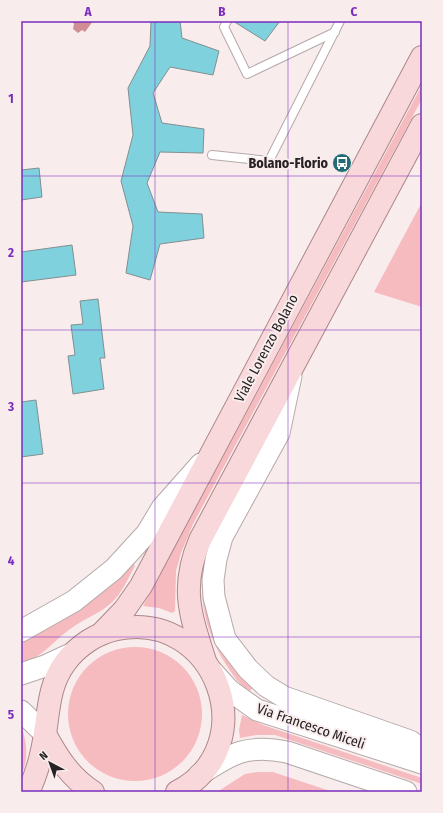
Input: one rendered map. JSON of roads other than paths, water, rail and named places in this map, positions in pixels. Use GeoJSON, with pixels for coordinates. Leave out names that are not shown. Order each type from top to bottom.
{"type":"FeatureCollection","features":[{"type":"Feature","properties":{"kind":"main road","name":"Viale Lorenzo Bolano"},"geometry":{"type":"LineString","coordinates":[[101,634],[125,609],[141,586],[207,458],[422,57]]}},
{"type":"Feature","properties":{"kind":"main road"},"geometry":{"type":"LineString","coordinates":[[197,777],[214,753],[222,726],[221,697],[194,625],[189,604],[188,583],[192,559],[200,540],[422,125]]}},
{"type":"Feature","properties":{"kind":"main road"},"geometry":{"type":"LineString","coordinates":[[294,364],[279,433],[222,537],[216,559],[213,580],[214,597],[225,639],[248,669],[266,686],[284,697],[410,741],[422,750]]}},
{"type":"Feature","properties":{"kind":"main road"},"geometry":{"type":"LineString","coordinates":[[21,631],[74,601],[114,569],[147,533],[162,508],[207,458]]}},
{"type":"Feature","properties":{"kind":"main road"},"geometry":{"type":"LineString","coordinates":[[21,674],[45,666],[73,652],[101,634],[123,628],[140,627],[158,630],[184,642],[208,665]]}},
{"type":"Feature","properties":{"kind":"main road"},"geometry":{"type":"LineString","coordinates":[[28,792],[38,767],[45,734],[50,692],[59,671],[73,652]]}},
{"type":"Feature","properties":{"kind":"main road","name":"Via Francesco Miceli"},"geometry":{"type":"LineString","coordinates":[[208,665],[229,690],[257,710],[422,763]]}},
{"type":"Feature","properties":{"kind":"main road"},"geometry":{"type":"LineString","coordinates":[[21,711],[45,734],[66,770],[93,792]]}},
{"type":"Feature","properties":{"kind":"main road"},"geometry":{"type":"LineString","coordinates":[[177,792],[225,758],[241,751],[258,748],[287,752],[406,792]]}},
{"type":"Feature","properties":{"kind":"lane"},"geometry":{"type":"LineString","coordinates":[[227,21],[224,27],[247,74],[335,32]]}},
{"type":"Feature","properties":{"kind":"lane"},"geometry":{"type":"LineString","coordinates":[[212,155],[269,161],[340,21]]}},
{"type":"Feature","properties":{"kind":"place","name":"Bolano-Florio"},"geometry":{"type":"Point","coordinates":[342,163]}}]}
